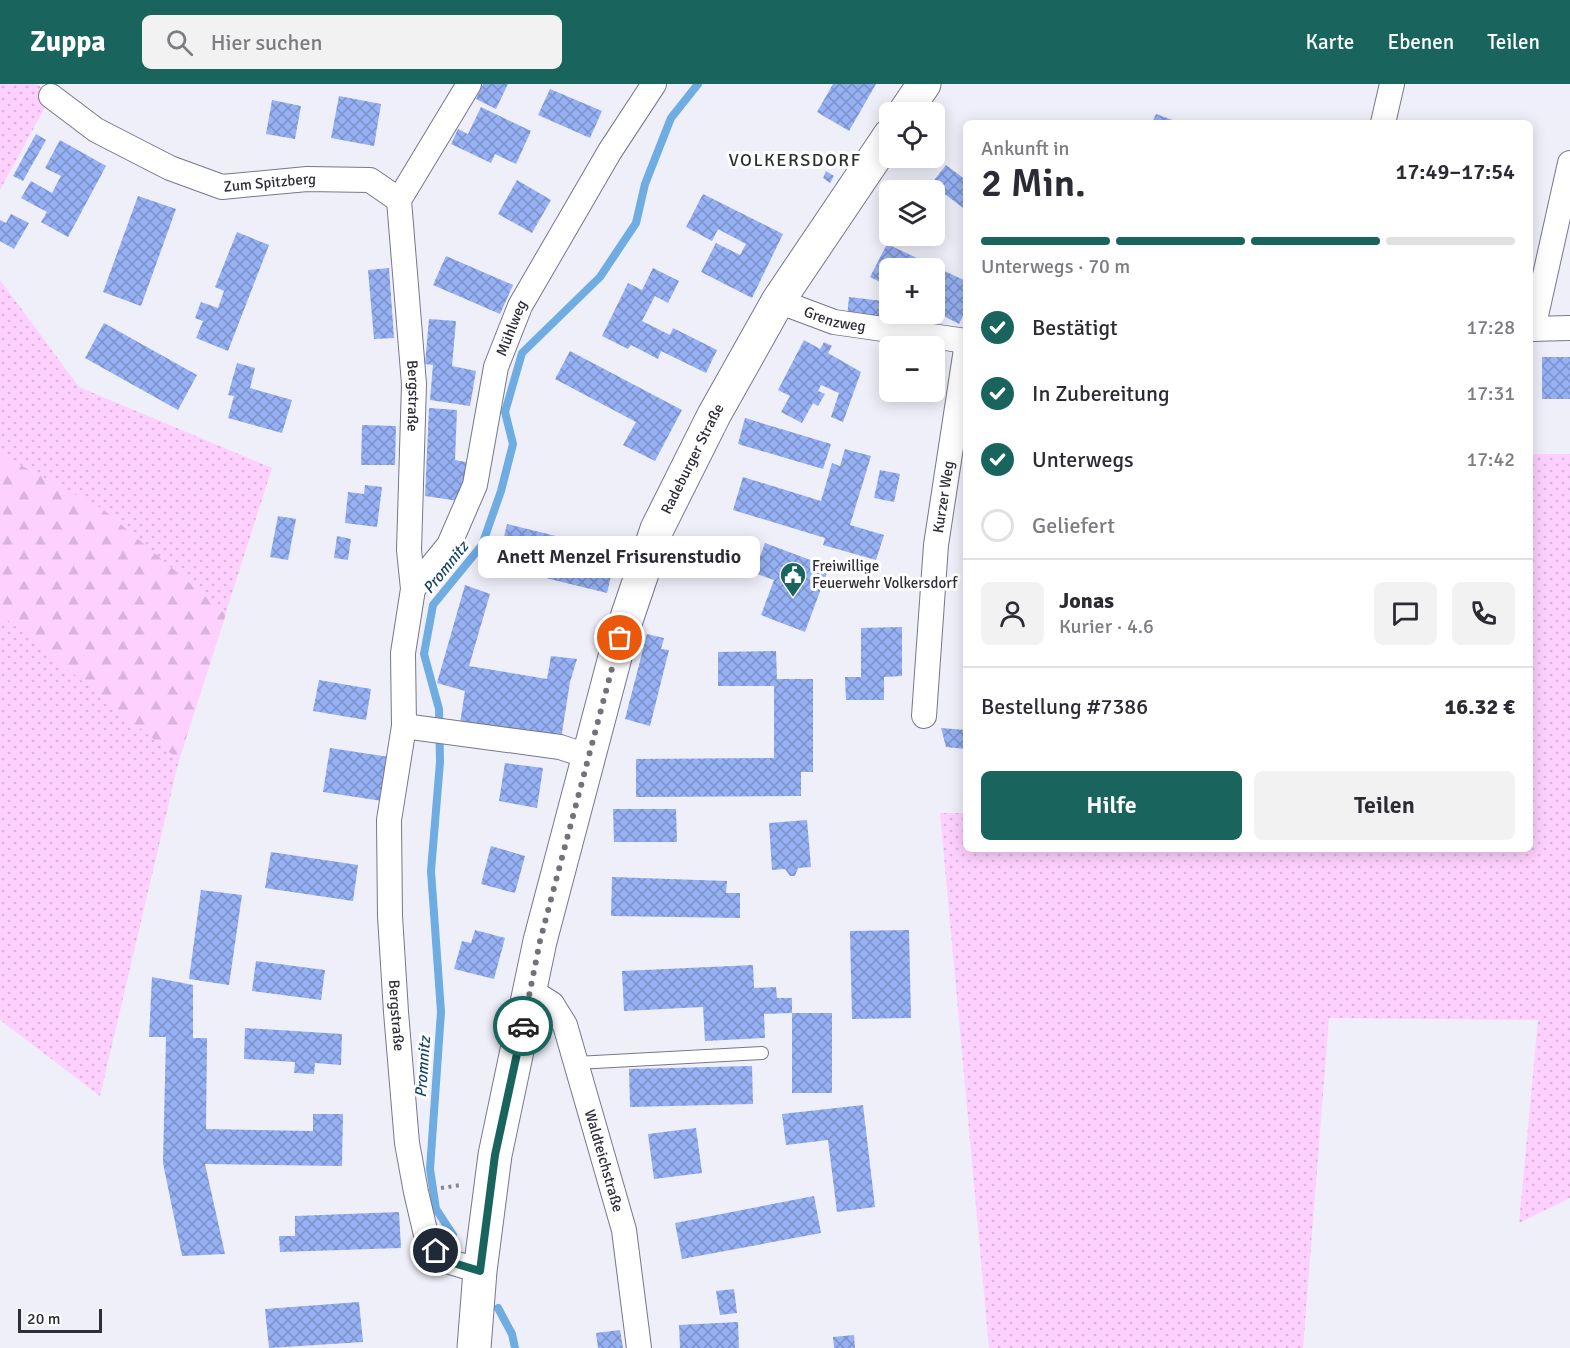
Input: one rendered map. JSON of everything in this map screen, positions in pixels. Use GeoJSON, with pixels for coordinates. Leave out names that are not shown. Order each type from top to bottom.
{"type":"FeatureCollection","features":[{"type":"Feature","properties":{"kind":"main road"},"geometry":{"type":"LineString","coordinates":[[911,102],[924,84]]}},
{"type":"Feature","properties":{"kind":"main road","name":"Radeburger Straße"},"geometry":{"type":"LineString","coordinates":[[474,1348],[480,1271],[495,1155],[530,990],[587,756],[620,638],[657,529],[714,415],[778,301],[879,151]]}},
{"type":"Feature","properties":{"kind":"street"},"geometry":{"type":"LineString","coordinates":[[399,200],[469,84]]}},
{"type":"Feature","properties":{"kind":"street","name":"Mühlweg"},"geometry":{"type":"LineString","coordinates":[[413,589],[449,545],[475,485],[496,367],[520,306],[610,150],[654,84]]}},
{"type":"Feature","properties":{"kind":"street"},"geometry":{"type":"LineString","coordinates":[[1384,120],[1392,84]]}},
{"type":"Feature","properties":{"kind":"street","name":"Zum Spitzberg"},"geometry":{"type":"LineString","coordinates":[[51,96],[96,130],[170,168],[222,187],[307,179],[370,180],[399,200]]}},
{"type":"Feature","properties":{"kind":"street"},"geometry":{"type":"LineString","coordinates":[[1533,325],[1570,164]]}},
{"type":"Feature","properties":{"kind":"street","name":"Bergstraße"},"geometry":{"type":"LineString","coordinates":[[399,200],[414,384],[409,550],[413,589],[403,653],[412,728],[389,820],[390,916],[407,1143],[427,1239],[447,1261],[480,1271]]}},
{"type":"Feature","properties":{"kind":"street","name":"Grenzweg"},"geometry":{"type":"LineString","coordinates":[[778,301],[834,322],[963,341]]}},
{"type":"Feature","properties":{"kind":"street"},"geometry":{"type":"LineString","coordinates":[[1533,329],[1570,328]]}},
{"type":"Feature","properties":{"kind":"street","name":"Kurzer Weg"},"geometry":{"type":"LineString","coordinates":[[924,716],[936,544],[963,368]]}},
{"type":"Feature","properties":{"kind":"street"},"geometry":{"type":"LineString","coordinates":[[412,728],[560,747],[587,756]]}},
{"type":"Feature","properties":{"kind":"street","name":"Waldteichstraße"},"geometry":{"type":"LineString","coordinates":[[530,990],[552,1004],[565,1025],[624,1230],[639,1348]]}},
{"type":"Feature","properties":{"kind":"lane"},"geometry":{"type":"LineString","coordinates":[[576,1063],[762,1053]]}},
{"type":"Feature","properties":{"kind":"green space"},"geometry":{"type":"Polygon","coordinates":[[[0,84],[37,84],[51,96],[0,190],[0,84]]]}},
{"type":"Feature","properties":{"kind":"green space"},"geometry":{"type":"Polygon","coordinates":[[[0,280],[79,387],[272,468],[179,760],[100,1096],[0,1020],[0,280]]]}},
{"type":"Feature","properties":{"kind":"green space"},"geometry":{"type":"Polygon","coordinates":[[[0,454],[104,510],[226,614],[179,760],[0,614],[0,454]]]}},
{"type":"Feature","properties":{"kind":"green space"},"geometry":{"type":"Polygon","coordinates":[[[1533,454],[1570,454],[1570,1198],[1519,1223],[1538,1020],[1329,1018],[1303,1348],[989,1348],[940,813],[963,813],[963,852],[1533,852],[1533,454]]]}},
{"type":"Feature","properties":{"kind":"building"},"geometry":{"type":"Polygon","coordinates":[[[483,84],[508,84],[496,109],[476,99],[483,84]]]}},
{"type":"Feature","properties":{"kind":"building"},"geometry":{"type":"Polygon","coordinates":[[[833,84],[876,84],[849,131],[817,112],[833,84]]]}},
{"type":"Feature","properties":{"kind":"building"},"geometry":{"type":"Polygon","coordinates":[[[550,89],[602,111],[590,138],[538,115],[550,89]]]}},
{"type":"Feature","properties":{"kind":"building"},"geometry":{"type":"Polygon","coordinates":[[[339,96],[381,104],[374,146],[331,138],[339,96]]]}},
{"type":"Feature","properties":{"kind":"building"},"geometry":{"type":"Polygon","coordinates":[[[272,100],[301,106],[295,139],[266,134],[272,100]]]}},
{"type":"Feature","properties":{"kind":"building"},"geometry":{"type":"Polygon","coordinates":[[[481,107],[531,131],[516,164],[495,154],[491,163],[451,144],[458,129],[468,134],[481,107]]]}},
{"type":"Feature","properties":{"kind":"building"},"geometry":{"type":"Polygon","coordinates":[[[1156,114],[1173,120],[1153,120],[1156,114]]]}},
{"type":"Feature","properties":{"kind":"building"},"geometry":{"type":"Polygon","coordinates":[[[36,134],[46,140],[23,181],[13,176],[36,134]]]}},
{"type":"Feature","properties":{"kind":"building"},"geometry":{"type":"Polygon","coordinates":[[[60,140],[106,166],[68,237],[41,222],[47,212],[21,198],[31,181],[52,193],[61,176],[45,168],[60,140]]]}},
{"type":"Feature","properties":{"kind":"building"},"geometry":{"type":"Polygon","coordinates":[[[946,165],[963,178],[963,208],[945,194],[945,180],[934,180],[946,165]]]}},
{"type":"Feature","properties":{"kind":"building"},"geometry":{"type":"Polygon","coordinates":[[[826,171],[834,176],[830,183],[823,178],[826,171]]]}},
{"type":"Feature","properties":{"kind":"building"},"geometry":{"type":"Polygon","coordinates":[[[517,180],[551,200],[532,233],[498,214],[517,180]]]}},
{"type":"Feature","properties":{"kind":"building"},"geometry":{"type":"Polygon","coordinates":[[[703,194],[783,234],[752,298],[701,272],[716,243],[740,255],[746,244],[718,229],[712,241],[686,227],[703,194]]]}},
{"type":"Feature","properties":{"kind":"building"},"geometry":{"type":"Polygon","coordinates":[[[138,196],[176,209],[141,306],[103,292],[138,196]]]}},
{"type":"Feature","properties":{"kind":"building"},"geometry":{"type":"Polygon","coordinates":[[[11,214],[29,223],[14,249],[0,241],[0,220],[6,223],[11,214]]]}},
{"type":"Feature","properties":{"kind":"building"},"geometry":{"type":"Polygon","coordinates":[[[237,232],[269,245],[228,351],[196,338],[203,321],[195,318],[201,302],[218,308],[224,291],[215,287],[237,232]]]}},
{"type":"Feature","properties":{"kind":"building"},"geometry":{"type":"Polygon","coordinates":[[[886,246],[891,246],[917,258],[880,258],[886,246]]]}},
{"type":"Feature","properties":{"kind":"building"},"geometry":{"type":"Polygon","coordinates":[[[446,256],[513,285],[500,314],[433,285],[446,256]]]}},
{"type":"Feature","properties":{"kind":"building"},"geometry":{"type":"Polygon","coordinates":[[[879,260],[879,282],[870,277],[879,260]]]}},
{"type":"Feature","properties":{"kind":"building"},"geometry":{"type":"Polygon","coordinates":[[[389,268],[394,338],[374,339],[368,270],[389,268]]]}},
{"type":"Feature","properties":{"kind":"building"},"geometry":{"type":"Polygon","coordinates":[[[653,268],[679,281],[668,303],[655,296],[642,321],[670,335],[673,328],[717,350],[706,373],[661,351],[658,359],[631,345],[628,349],[602,336],[628,283],[642,290],[653,268]]]}},
{"type":"Feature","properties":{"kind":"building"},"geometry":{"type":"Polygon","coordinates":[[[945,271],[963,280],[963,316],[959,324],[945,317],[945,271]]]}},
{"type":"Feature","properties":{"kind":"building"},"geometry":{"type":"Polygon","coordinates":[[[849,297],[879,301],[879,321],[847,317],[849,297]]]}},
{"type":"Feature","properties":{"kind":"building"},"geometry":{"type":"Polygon","coordinates":[[[429,319],[456,321],[452,366],[476,371],[470,406],[430,400],[433,365],[425,364],[429,319]]]}},
{"type":"Feature","properties":{"kind":"building"},"geometry":{"type":"Polygon","coordinates":[[[104,323],[197,375],[178,410],[85,358],[104,323]]]}},
{"type":"Feature","properties":{"kind":"building"},"geometry":{"type":"Polygon","coordinates":[[[804,340],[820,349],[824,342],[832,346],[828,353],[861,372],[843,422],[831,417],[839,393],[821,385],[818,391],[825,394],[818,406],[813,403],[802,423],[781,412],[790,396],[778,390],[804,340]]]}},
{"type":"Feature","properties":{"kind":"building"},"geometry":{"type":"Polygon","coordinates":[[[570,351],[682,410],[655,461],[623,445],[636,422],[555,379],[570,351]]]}},
{"type":"Feature","properties":{"kind":"building"},"geometry":{"type":"Polygon","coordinates":[[[1542,357],[1570,357],[1570,399],[1542,399],[1542,357]]]}},
{"type":"Feature","properties":{"kind":"building"},"geometry":{"type":"Polygon","coordinates":[[[237,363],[255,368],[250,388],[292,400],[282,433],[228,418],[234,396],[228,395],[237,363]]]}},
{"type":"Feature","properties":{"kind":"building"},"geometry":{"type":"Polygon","coordinates":[[[429,408],[457,410],[455,460],[470,463],[459,501],[425,496],[429,408]]]}},
{"type":"Feature","properties":{"kind":"building"},"geometry":{"type":"Polygon","coordinates":[[[745,418],[831,444],[823,469],[738,444],[745,418]]]}},
{"type":"Feature","properties":{"kind":"building"},"geometry":{"type":"Polygon","coordinates":[[[362,425],[396,426],[395,465],[361,465],[362,425]]]}},
{"type":"Feature","properties":{"kind":"building"},"geometry":{"type":"Polygon","coordinates":[[[845,449],[871,456],[850,525],[884,535],[876,560],[823,545],[825,538],[733,510],[743,477],[821,501],[832,463],[840,466],[845,449]]]}},
{"type":"Feature","properties":{"kind":"building"},"geometry":{"type":"Polygon","coordinates":[[[880,470],[900,474],[894,502],[874,498],[880,470]]]}},
{"type":"Feature","properties":{"kind":"building"},"geometry":{"type":"Polygon","coordinates":[[[365,485],[382,487],[377,527],[345,523],[348,492],[364,494],[365,485]]]}},
{"type":"Feature","properties":{"kind":"building"},"geometry":{"type":"Polygon","coordinates":[[[278,516],[296,519],[288,560],[270,557],[278,516]]]}},
{"type":"Feature","properties":{"kind":"building"},"geometry":{"type":"Polygon","coordinates":[[[507,524],[617,551],[607,593],[497,566],[507,524]]]}},
{"type":"Feature","properties":{"kind":"building"},"geometry":{"type":"Polygon","coordinates":[[[337,536],[351,539],[348,560],[334,558],[337,536]]]}},
{"type":"Feature","properties":{"kind":"building","name":"Freiwillige Feuerwehr Volkersdorf"},"geometry":{"type":"Polygon","coordinates":[[[765,543],[829,567],[805,632],[761,615],[774,580],[754,573],[765,543]]]}},
{"type":"Feature","properties":{"kind":"building"},"geometry":{"type":"Polygon","coordinates":[[[465,585],[490,594],[469,666],[547,679],[551,656],[577,659],[570,682],[561,739],[460,723],[465,691],[437,683],[465,585]]]}},
{"type":"Feature","properties":{"kind":"building"},"geometry":{"type":"Polygon","coordinates":[[[902,627],[902,676],[884,677],[884,700],[846,700],[845,677],[861,677],[861,628],[902,627]]]}},
{"type":"Feature","properties":{"kind":"building"},"geometry":{"type":"Polygon","coordinates":[[[647,634],[664,638],[661,649],[669,650],[650,726],[625,719],[647,634]]]}},
{"type":"Feature","properties":{"kind":"building"},"geometry":{"type":"Polygon","coordinates":[[[776,651],[777,679],[813,679],[813,772],[801,772],[801,796],[636,797],[636,759],[774,758],[774,686],[718,686],[718,652],[776,651]]]}},
{"type":"Feature","properties":{"kind":"building"},"geometry":{"type":"Polygon","coordinates":[[[319,680],[371,689],[366,720],[313,711],[319,680]]]}},
{"type":"Feature","properties":{"kind":"building"},"geometry":{"type":"Polygon","coordinates":[[[941,728],[963,730],[963,749],[946,747],[941,728]]]}},
{"type":"Feature","properties":{"kind":"building"},"geometry":{"type":"Polygon","coordinates":[[[330,748],[389,757],[382,801],[323,792],[330,748]]]}},
{"type":"Feature","properties":{"kind":"building"},"geometry":{"type":"Polygon","coordinates":[[[505,763],[543,768],[537,808],[499,801],[505,763]]]}},
{"type":"Feature","properties":{"kind":"building"},"geometry":{"type":"Polygon","coordinates":[[[613,809],[676,809],[677,842],[614,842],[613,809]]]}},
{"type":"Feature","properties":{"kind":"building"},"geometry":{"type":"Polygon","coordinates":[[[807,820],[811,867],[798,868],[795,876],[790,876],[785,869],[772,870],[769,823],[807,820]]]}},
{"type":"Feature","properties":{"kind":"building"},"geometry":{"type":"Polygon","coordinates":[[[491,846],[525,856],[515,893],[481,884],[491,846]]]}},
{"type":"Feature","properties":{"kind":"building"},"geometry":{"type":"Polygon","coordinates":[[[271,852],[358,865],[353,901],[265,888],[271,852]]]}},
{"type":"Feature","properties":{"kind":"building"},"geometry":{"type":"Polygon","coordinates":[[[612,877],[727,881],[726,893],[740,893],[740,918],[611,916],[612,877]]]}},
{"type":"Feature","properties":{"kind":"building"},"geometry":{"type":"Polygon","coordinates":[[[201,890],[242,895],[229,985],[189,979],[201,890]]]}},
{"type":"Feature","properties":{"kind":"building"},"geometry":{"type":"Polygon","coordinates":[[[475,930],[505,938],[494,979],[454,969],[462,941],[471,943],[475,930]]]}},
{"type":"Feature","properties":{"kind":"building"},"geometry":{"type":"Polygon","coordinates":[[[909,930],[911,1018],[852,1019],[850,931],[909,930]]]}},
{"type":"Feature","properties":{"kind":"building"},"geometry":{"type":"Polygon","coordinates":[[[256,961],[325,970],[321,1000],[252,991],[256,961]]]}},
{"type":"Feature","properties":{"kind":"building"},"geometry":{"type":"Polygon","coordinates":[[[753,965],[754,988],[776,987],[777,998],[792,998],[792,1013],[764,1014],[765,1038],[705,1041],[703,1007],[624,1011],[622,971],[753,965]]]}},
{"type":"Feature","properties":{"kind":"building"},"geometry":{"type":"Polygon","coordinates":[[[152,977],[193,985],[193,1038],[207,1038],[206,1129],[313,1131],[313,1114],[343,1114],[342,1166],[205,1164],[225,1254],[182,1256],[163,1163],[166,1037],[149,1037],[152,977]]]}},
{"type":"Feature","properties":{"kind":"building"},"geometry":{"type":"Polygon","coordinates":[[[792,1013],[832,1013],[832,1093],[792,1093],[792,1013]]]}},
{"type":"Feature","properties":{"kind":"building"},"geometry":{"type":"Polygon","coordinates":[[[245,1028],[342,1034],[341,1065],[315,1063],[314,1074],[294,1073],[295,1062],[244,1059],[245,1028]]]}},
{"type":"Feature","properties":{"kind":"building"},"geometry":{"type":"Polygon","coordinates":[[[752,1066],[753,1104],[630,1107],[629,1069],[752,1066]]]}},
{"type":"Feature","properties":{"kind":"building"},"geometry":{"type":"Polygon","coordinates":[[[863,1105],[875,1207],[837,1212],[828,1140],[786,1145],[782,1114],[863,1105]]]}},
{"type":"Feature","properties":{"kind":"building"},"geometry":{"type":"Polygon","coordinates":[[[696,1128],[702,1173],[654,1179],[648,1134],[696,1128]]]}},
{"type":"Feature","properties":{"kind":"building"},"geometry":{"type":"Polygon","coordinates":[[[814,1196],[821,1233],[682,1259],[675,1223],[814,1196]]]}},
{"type":"Feature","properties":{"kind":"building"},"geometry":{"type":"Polygon","coordinates":[[[399,1212],[401,1248],[280,1252],[279,1236],[295,1236],[295,1216],[399,1212]]]}},
{"type":"Feature","properties":{"kind":"building"},"geometry":{"type":"Polygon","coordinates":[[[734,1289],[737,1313],[720,1315],[716,1291],[734,1289]]]}},
{"type":"Feature","properties":{"kind":"building"},"geometry":{"type":"Polygon","coordinates":[[[359,1302],[363,1342],[269,1348],[265,1309],[359,1302]]]}},
{"type":"Feature","properties":{"kind":"building"},"geometry":{"type":"Polygon","coordinates":[[[738,1322],[739,1348],[680,1348],[679,1325],[738,1322]]]}},
{"type":"Feature","properties":{"kind":"building"},"geometry":{"type":"Polygon","coordinates":[[[620,1330],[623,1348],[598,1348],[596,1333],[620,1330]]]}},
{"type":"Feature","properties":{"kind":"building"},"geometry":{"type":"Polygon","coordinates":[[[854,1335],[855,1348],[834,1348],[833,1337],[854,1335]]]}},
{"type":"Feature","properties":{"kind":"waterway","name":"Promnitz"},"geometry":{"type":"LineString","coordinates":[[453,1235],[436,1209],[430,1169],[441,1012],[431,871],[440,762],[439,709],[424,654],[433,605],[482,545],[501,491],[513,444],[505,412],[522,353],[600,277],[636,223],[645,184],[671,118],[698,84]]}},
{"type":"Feature","properties":{"kind":"waterway","name":"Promnitz"},"geometry":{"type":"LineString","coordinates":[[498,1308],[512,1334],[515,1348]]}},
{"type":"Feature","properties":{"kind":"way so far"},"geometry":{"type":"LineString","coordinates":[[523,1026],[540,941],[620,638]]}},
{"type":"Feature","properties":{"kind":"place","name":"Freiwillige Feuerwehr Volkersdorf"},"geometry":{"type":"Point","coordinates":[793,598]}},
{"type":"Feature","properties":{"kind":"place","name":"Anett Menzel Frisurenstudio"},"geometry":{"type":"Point","coordinates":[620,638]}},
{"type":"Feature","properties":{"kind":"district","name":"VOLKERSDORF"},"geometry":{"type":"Point","coordinates":[795,160]}},
{"type":"Feature","properties":{"kind":"route"},"geometry":{"type":"LineString","coordinates":[[436,1251],[447,1261],[480,1271],[495,1155],[523,1026]]}}]}
